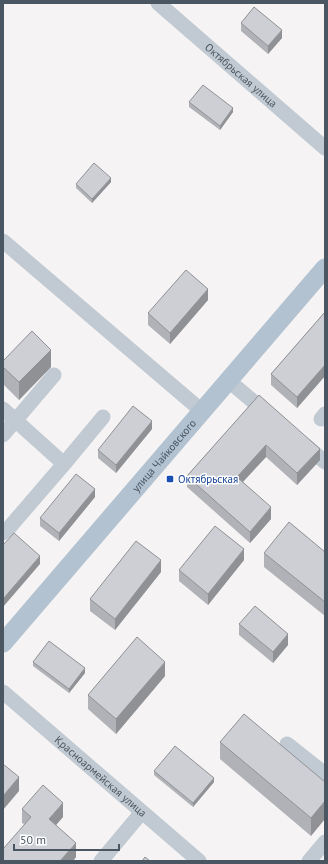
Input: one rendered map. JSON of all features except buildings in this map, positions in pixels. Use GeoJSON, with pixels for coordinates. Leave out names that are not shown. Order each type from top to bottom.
{"type":"FeatureCollection","features":[{"type":"Feature","properties":{"kind":"main road","name":"улица Чайковского"},"geometry":{"type":"LineString","coordinates":[[3,643],[203,412],[325,268]]}},
{"type":"Feature","properties":{"kind":"street","name":"Октябрьская улица"},"geometry":{"type":"LineString","coordinates":[[158,3],[325,148]]}},
{"type":"Feature","properties":{"kind":"street"},"geometry":{"type":"LineString","coordinates":[[3,241],[203,412]]}},
{"type":"Feature","properties":{"kind":"street"},"geometry":{"type":"LineString","coordinates":[[3,435],[54,375]]}},
{"type":"Feature","properties":{"kind":"street"},"geometry":{"type":"LineString","coordinates":[[229,381],[277,421]]}},
{"type":"Feature","properties":{"kind":"street"},"geometry":{"type":"LineString","coordinates":[[3,409],[64,464]]}},
{"type":"Feature","properties":{"kind":"street"},"geometry":{"type":"LineString","coordinates":[[5,529],[64,464],[103,417]]}},
{"type":"Feature","properties":{"kind":"street"},"geometry":{"type":"LineString","coordinates":[[295,437],[325,462]]}},
{"type":"Feature","properties":{"kind":"street","name":"Красноармейская улица"},"geometry":{"type":"LineString","coordinates":[[3,692],[199,861]]}},
{"type":"Feature","properties":{"kind":"street"},"geometry":{"type":"LineString","coordinates":[[287,744],[325,774]]}},
{"type":"Feature","properties":{"kind":"street"},"geometry":{"type":"LineString","coordinates":[[101,861],[142,812]]}},
{"type":"Feature","properties":{"kind":"street"},"geometry":{"type":"LineString","coordinates":[[309,861],[325,842]]}},
{"type":"Feature","properties":{"kind":"place","name":"Октябрьская"},"geometry":{"type":"Point","coordinates":[170,479]}}]}
